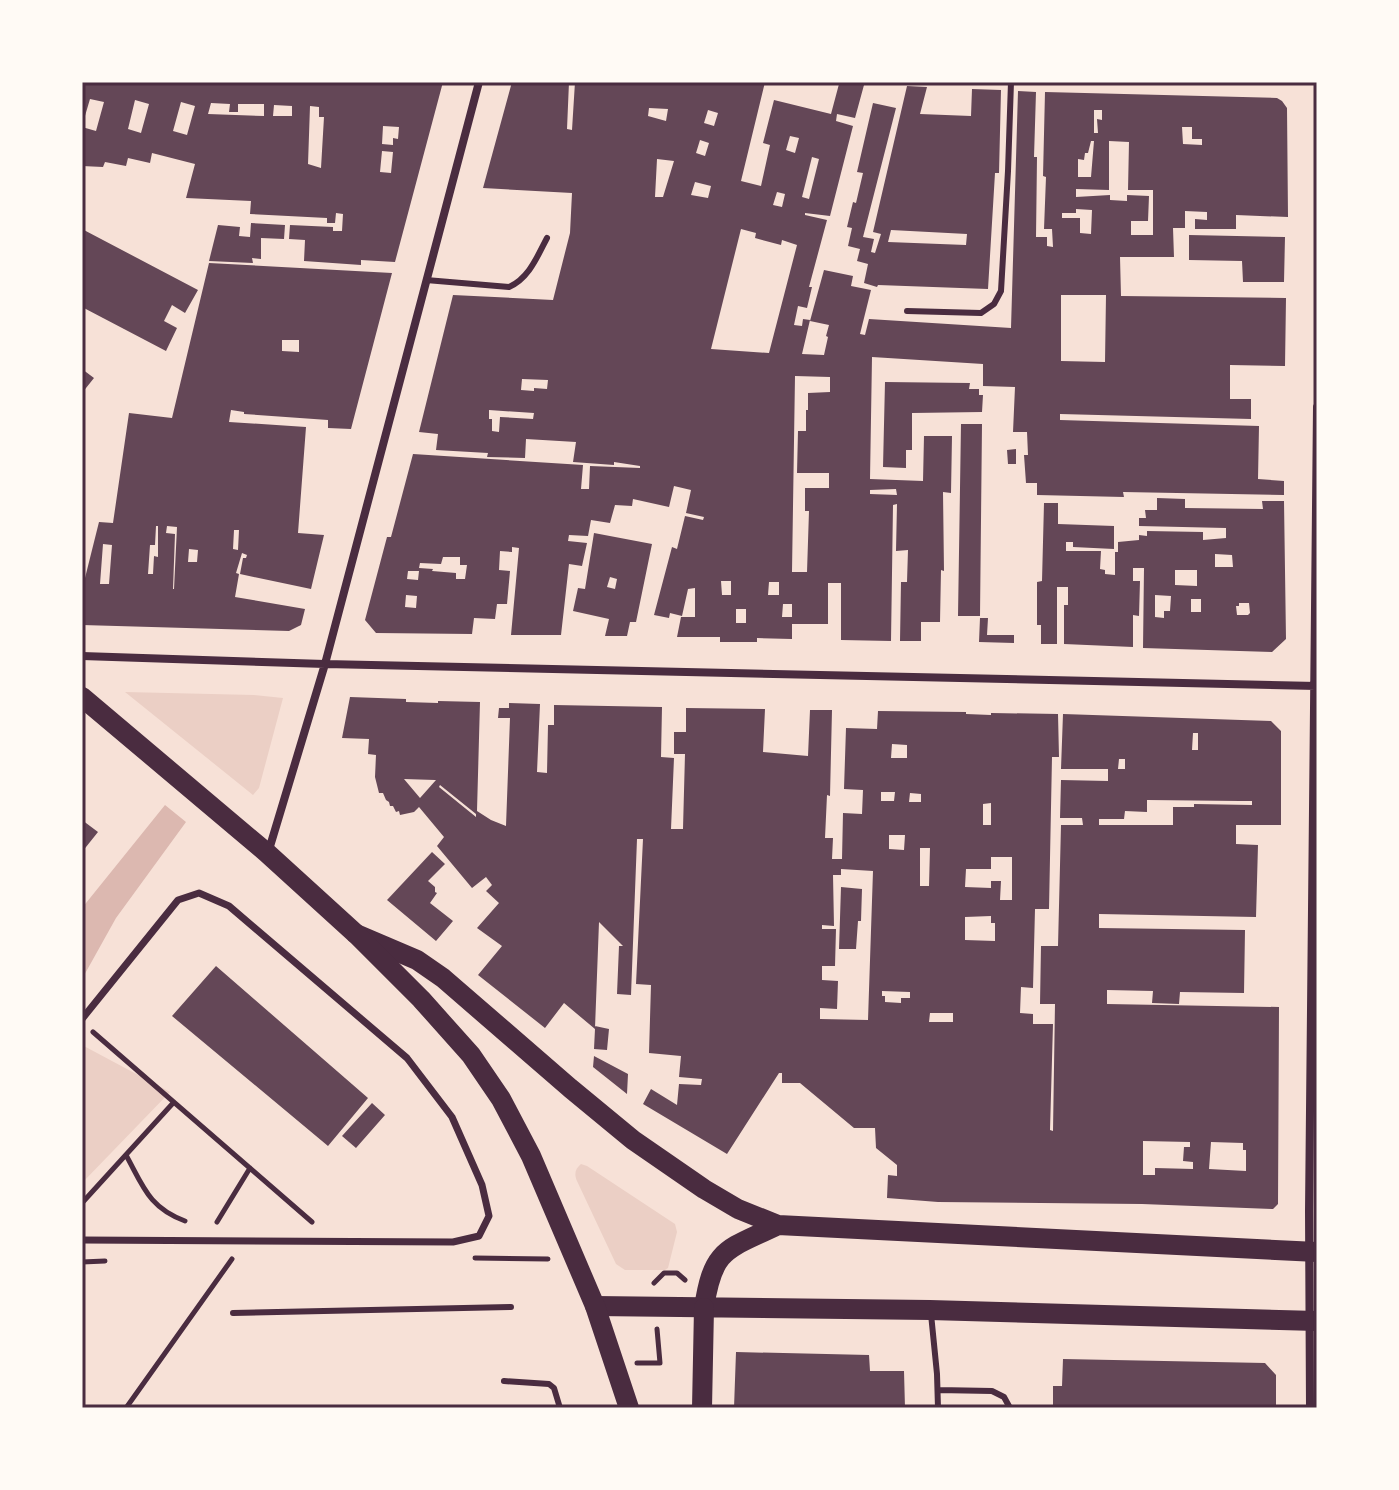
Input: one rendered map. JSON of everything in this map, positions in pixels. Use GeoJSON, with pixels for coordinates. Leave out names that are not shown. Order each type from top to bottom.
{"type":"FeatureCollection","features":[{"type":"Feature","properties":{"kind":"main road"},"geometry":{"type":"LineString","coordinates":[[82,697],[267,853],[356,934],[471,1055],[501,1099],[531,1156],[595,1306],[629,1408]]}},
{"type":"Feature","properties":{"kind":"main road"},"geometry":{"type":"LineString","coordinates":[[356,934],[417,960],[443,978],[633,1140],[738,1209],[778,1225],[1314,1252]]}},
{"type":"Feature","properties":{"kind":"main road"},"geometry":{"type":"LineString","coordinates":[[702,1408],[704,1308],[707,1284],[716,1262],[726,1250],[778,1225]]}},
{"type":"Feature","properties":{"kind":"main road"},"geometry":{"type":"LineString","coordinates":[[595,1306],[930,1310],[1314,1320]]}},
{"type":"Feature","properties":{"kind":"street"},"geometry":{"type":"LineString","coordinates":[[267,853],[325,664],[479,82]]}},
{"type":"Feature","properties":{"kind":"street"},"geometry":{"type":"LineString","coordinates":[[1310,1408],[1314,1320],[1314,1252],[1309,1195],[1317,407]]}},
{"type":"Feature","properties":{"kind":"street"},"geometry":{"type":"LineString","coordinates":[[82,656],[1315,686]]}},
{"type":"Feature","properties":{"kind":"street"},"geometry":{"type":"LineString","coordinates":[[82,1021],[178,900],[199,893],[229,906],[407,1058],[452,1117],[482,1185],[489,1216],[479,1236],[453,1242],[82,1240]]}},
{"type":"Feature","properties":{"kind":"lane"},"geometry":{"type":"LineString","coordinates":[[907,311],[981,313],[994,304],[1001,291],[1011,82]]}},
{"type":"Feature","properties":{"kind":"lane"},"geometry":{"type":"LineString","coordinates":[[426,280],[509,287],[527,274],[547,238]]}},
{"type":"Feature","properties":{"kind":"lane"},"geometry":{"type":"LineString","coordinates":[[233,1313],[511,1307]]}},
{"type":"Feature","properties":{"kind":"lane"},"geometry":{"type":"LineString","coordinates":[[930,1310],[938,1408]]}},
{"type":"Feature","properties":{"kind":"lane"},"geometry":{"type":"LineString","coordinates":[[504,1381],[549,1384],[554,1388],[560,1408]]}},
{"type":"Feature","properties":{"kind":"lane"},"geometry":{"type":"LineString","coordinates":[[938,1390],[992,1391],[1004,1397],[1010,1408]]}},
{"type":"Feature","properties":{"kind":"path"},"geometry":{"type":"LineString","coordinates":[[82,1021],[334,1241]]}},
{"type":"Feature","properties":{"kind":"path"},"geometry":{"type":"LineString","coordinates":[[82,1203],[174,1102]]}},
{"type":"Feature","properties":{"kind":"path"},"geometry":{"type":"LineString","coordinates":[[126,1155],[154,1204],[182,1220],[213,1228]]}},
{"type":"Feature","properties":{"kind":"path"},"geometry":{"type":"LineString","coordinates":[[206,1241],[250,1168]]}},
{"type":"Feature","properties":{"kind":"path"},"geometry":{"type":"LineString","coordinates":[[126,1408],[235,1255]]}},
{"type":"Feature","properties":{"kind":"path"},"geometry":{"type":"LineString","coordinates":[[470,1258],[547,1257]]}},
{"type":"Feature","properties":{"kind":"shaded area"},"geometry":{"type":"Polygon","coordinates":[[[125,692],[283,698],[259,788],[253,795],[125,692]]]}},
{"type":"Feature","properties":{"kind":"shaded area"},"geometry":{"type":"Polygon","coordinates":[[[165,805],[186,822],[116,918],[82,979],[82,908],[165,805]]]}},
{"type":"Feature","properties":{"kind":"shaded area"},"geometry":{"type":"Polygon","coordinates":[[[82,1045],[170,1092],[82,1183],[82,1045]]]}},
{"type":"Feature","properties":{"kind":"shaded area"},"geometry":{"type":"Polygon","coordinates":[[[581,1164],[675,1224],[677,1232],[668,1268],[625,1270],[616,1264],[576,1178],[576,1170],[581,1164]]]}},
{"type":"Feature","properties":{"kind":"building"},"geometry":{"type":"Polygon","coordinates":[[[82,82],[443,82],[395,262],[361,260],[361,265],[304,261],[305,240],[289,239],[290,225],[333,227],[333,231],[342,231],[343,214],[336,213],[335,223],[327,223],[327,218],[250,214],[251,201],[186,198],[195,164],[152,153],[150,163],[128,158],[126,166],[105,162],[103,167],[82,166],[82,127],[96,131],[104,102],[90,99],[82,126],[82,82]],[[135,100],[128,129],[141,133],[149,104],[135,100]],[[181,102],[173,131],[187,135],[195,106],[181,102]],[[211,103],[208,114],[264,116],[264,104],[238,104],[238,112],[229,112],[230,104],[211,103]],[[274,105],[273,116],[292,116],[292,106],[274,105]],[[310,106],[308,164],[321,168],[324,117],[319,117],[319,107],[310,106]],[[383,126],[382,144],[393,145],[393,138],[398,139],[399,127],[383,126]],[[382,151],[380,172],[391,173],[393,152],[382,151]]]}},
{"type":"Feature","properties":{"kind":"building"},"geometry":{"type":"Polygon","coordinates":[[[512,82],[569,82],[567,129],[572,130],[575,82],[765,82],[741,181],[761,186],[770,145],[763,143],[774,100],[831,114],[839,84],[864,85],[855,118],[837,114],[836,121],[853,126],[830,216],[805,213],[827,220],[809,287],[812,287],[807,308],[798,306],[794,325],[802,326],[803,319],[810,320],[802,354],[824,355],[829,325],[810,321],[824,270],[853,276],[851,286],[871,290],[860,334],[865,335],[869,319],[1011,328],[1018,91],[1036,92],[1036,237],[1047,237],[1047,246],[1053,247],[1052,229],[1044,229],[1045,92],[1277,98],[1287,108],[1288,217],[1236,215],[1236,229],[1195,229],[1195,219],[1207,220],[1207,212],[1185,211],[1185,228],[1173,228],[1174,257],[1120,257],[1121,296],[1286,298],[1285,366],[1230,365],[1230,399],[1251,399],[1251,419],[1060,414],[1060,420],[1259,426],[1258,479],[1284,481],[1284,495],[1123,492],[1124,497],[1037,495],[1037,483],[1026,483],[1024,455],[1028,455],[1027,432],[1013,432],[1015,387],[983,386],[983,364],[872,357],[870,479],[923,481],[924,436],[952,436],[951,493],[943,492],[944,571],[941,570],[940,622],[921,622],[921,641],[900,641],[901,582],[907,582],[908,550],[896,551],[897,504],[893,505],[891,641],[841,640],[841,583],[828,583],[828,624],[792,624],[792,639],[757,638],[757,642],[720,642],[720,637],[677,637],[681,617],[695,617],[695,588],[688,589],[682,616],[670,613],[669,618],[654,615],[672,547],[677,549],[685,516],[703,520],[704,517],[686,513],[691,490],[674,486],[669,507],[633,499],[632,506],[615,505],[610,523],[591,520],[588,536],[569,535],[568,541],[587,543],[582,566],[569,564],[561,635],[511,635],[519,548],[512,547],[512,552],[500,551],[499,570],[510,571],[507,604],[497,604],[495,619],[474,618],[472,634],[376,633],[365,620],[413,454],[583,465],[581,489],[589,489],[590,466],[640,468],[614,462],[614,465],[573,462],[576,442],[526,439],[525,458],[487,457],[488,453],[436,450],[438,434],[419,432],[453,295],[553,300],[570,233],[572,193],[483,188],[512,82]],[[649,108],[648,116],[666,121],[668,109],[649,108]],[[708,110],[704,123],[714,126],[718,113],[708,110]],[[1094,110],[1094,133],[1098,133],[1097,119],[1102,120],[1102,110],[1094,110]],[[1182,127],[1183,144],[1202,145],[1202,139],[1192,139],[1192,127],[1182,127]],[[790,136],[786,150],[795,153],[799,138],[790,136]],[[700,140],[696,153],[705,156],[709,143],[700,140]],[[1091,141],[1084,160],[1078,159],[1078,177],[1091,177],[1094,141],[1091,141]],[[1109,141],[1109,190],[1076,189],[1076,197],[1110,195],[1110,200],[1127,201],[1127,195],[1149,196],[1148,221],[1131,221],[1131,235],[1153,235],[1153,190],[1128,190],[1129,142],[1109,141]],[[812,157],[802,197],[809,199],[819,159],[812,157]],[[657,159],[655,197],[663,197],[674,161],[657,159]],[[695,182],[691,195],[708,198],[711,186],[695,182]],[[777,192],[773,205],[782,207],[785,194],[777,192]],[[1076,209],[1076,213],[1062,213],[1062,218],[1080,218],[1080,233],[1091,234],[1092,210],[1076,209]],[[741,229],[711,349],[769,353],[797,245],[782,240],[781,245],[755,238],[756,233],[741,229]],[[1061,295],[1061,361],[1105,362],[1106,295],[1061,295]],[[795,376],[792,572],[807,572],[809,511],[805,511],[805,488],[829,488],[829,473],[797,473],[798,431],[806,431],[808,393],[830,392],[830,377],[795,376]],[[522,379],[521,390],[534,391],[534,388],[547,389],[548,380],[522,379]],[[489,410],[492,431],[499,432],[500,417],[533,419],[534,413],[489,410]],[[896,489],[870,490],[870,494],[897,495],[896,489]],[[443,557],[441,564],[420,563],[419,568],[456,573],[456,579],[465,579],[467,565],[460,565],[460,557],[443,557]],[[408,571],[407,579],[418,580],[419,571],[408,571]],[[721,581],[722,595],[731,595],[731,581],[721,581]],[[769,582],[768,595],[779,595],[779,582],[769,582]],[[406,595],[405,607],[416,608],[417,596],[406,595]],[[783,604],[782,617],[792,617],[792,604],[783,604]],[[736,609],[736,623],[746,623],[746,609],[736,609]]]}},
{"type":"Feature","properties":{"kind":"building"},"geometry":{"type":"Polygon","coordinates":[[[907,86],[927,87],[920,114],[971,116],[972,89],[1001,90],[999,173],[995,173],[988,289],[877,287],[864,283],[868,264],[857,261],[860,249],[848,246],[852,228],[847,227],[863,173],[857,172],[873,103],[896,108],[863,237],[874,239],[871,252],[875,253],[881,234],[873,232],[907,86]],[[891,230],[888,242],[966,245],[967,234],[891,230]]]}},
{"type":"Feature","properties":{"kind":"building"},"geometry":{"type":"Polygon","coordinates":[[[251,223],[285,225],[284,239],[261,238],[261,259],[252,258],[253,263],[209,261],[218,225],[240,227],[239,236],[250,237],[251,223]]]}},
{"type":"Feature","properties":{"kind":"building"},"geometry":{"type":"Polygon","coordinates":[[[82,229],[198,290],[185,313],[172,305],[164,321],[177,328],[166,351],[82,307],[82,229]]]}},
{"type":"Feature","properties":{"kind":"building"},"geometry":{"type":"Polygon","coordinates":[[[1189,235],[1285,237],[1284,282],[1243,282],[1242,261],[1189,260],[1189,235]]]}},
{"type":"Feature","properties":{"kind":"building"},"geometry":{"type":"Polygon","coordinates":[[[209,263],[392,273],[351,429],[328,428],[328,420],[244,414],[231,410],[229,422],[306,427],[298,533],[324,535],[311,589],[240,574],[243,558],[247,555],[242,553],[236,573],[239,574],[235,597],[305,609],[301,625],[289,631],[82,625],[82,590],[99,522],[113,523],[129,413],[172,418],[209,263]],[[282,340],[282,351],[299,352],[299,340],[282,340]],[[158,526],[155,545],[150,545],[148,574],[153,574],[154,556],[158,557],[158,526]],[[167,526],[166,533],[175,534],[173,589],[177,527],[167,526]],[[234,530],[233,549],[238,550],[239,530],[234,530]],[[103,544],[100,584],[109,584],[112,545],[103,544]],[[189,549],[188,562],[197,562],[198,550],[189,549]]]}},
{"type":"Feature","properties":{"kind":"building"},"geometry":{"type":"Polygon","coordinates":[[[82,369],[94,378],[82,393],[82,369]]]}},
{"type":"Feature","properties":{"kind":"building"},"geometry":{"type":"Polygon","coordinates":[[[885,382],[970,383],[969,389],[979,389],[979,395],[983,395],[982,412],[912,413],[912,450],[906,450],[906,468],[883,467],[885,382]]]}},
{"type":"Feature","properties":{"kind":"building"},"geometry":{"type":"Polygon","coordinates":[[[961,424],[982,424],[980,616],[958,616],[961,424]]]}},
{"type":"Feature","properties":{"kind":"building"},"geometry":{"type":"Polygon","coordinates":[[[1016,449],[1016,464],[1008,464],[1007,450],[1016,449]]]}},
{"type":"Feature","properties":{"kind":"building"},"geometry":{"type":"Polygon","coordinates":[[[1157,498],[1185,499],[1185,508],[1263,509],[1262,501],[1284,501],[1286,639],[1272,652],[1143,648],[1144,568],[1133,568],[1133,581],[1140,581],[1139,616],[1133,615],[1133,647],[1064,644],[1064,605],[1068,605],[1068,587],[1057,587],[1057,644],[1041,644],[1041,625],[1037,625],[1037,582],[1042,581],[1044,503],[1058,503],[1058,524],[1114,526],[1114,549],[1073,547],[1073,542],[1066,542],[1066,551],[1101,551],[1100,569],[1105,570],[1105,574],[1115,575],[1118,542],[1139,540],[1139,535],[1147,536],[1147,531],[1203,532],[1203,540],[1226,538],[1226,528],[1139,526],[1139,518],[1146,518],[1145,510],[1157,510],[1157,498]],[[1215,554],[1215,567],[1233,567],[1232,555],[1215,554]],[[1175,570],[1175,585],[1197,586],[1197,570],[1175,570]],[[1155,595],[1155,617],[1164,618],[1164,611],[1170,611],[1171,596],[1155,595]],[[1191,599],[1191,612],[1201,612],[1201,599],[1191,599]],[[1249,603],[1236,606],[1237,615],[1250,613],[1249,603]]]}},
{"type":"Feature","properties":{"kind":"building"},"geometry":{"type":"Polygon","coordinates":[[[594,533],[652,544],[636,622],[630,622],[627,636],[605,636],[609,619],[573,611],[578,588],[585,589],[594,533]],[[610,577],[607,587],[615,589],[617,579],[610,577]]]}},
{"type":"Feature","properties":{"kind":"building"},"geometry":{"type":"Polygon","coordinates":[[[980,618],[988,618],[987,635],[1014,635],[1014,643],[979,642],[980,618]]]}},
{"type":"Feature","properties":{"kind":"building"},"geometry":{"type":"Polygon","coordinates":[[[350,697],[406,699],[406,702],[480,702],[477,811],[506,826],[510,718],[498,718],[499,708],[509,708],[509,703],[540,704],[537,772],[547,773],[548,725],[554,725],[554,705],[662,707],[661,757],[674,758],[671,829],[683,829],[685,754],[674,754],[674,732],[686,732],[686,708],[765,709],[763,752],[808,756],[810,710],[832,710],[830,796],[827,795],[825,838],[833,838],[832,859],[842,859],[843,813],[862,814],[863,790],[844,789],[846,728],[877,729],[878,711],[1058,714],[1059,757],[1052,757],[1049,909],[1035,909],[1033,988],[1021,987],[1020,1013],[1033,1014],[1033,1024],[1053,1024],[1050,1130],[1053,1131],[1055,1004],[1040,1004],[1041,946],[1058,946],[1061,825],[1083,825],[1082,818],[1060,818],[1061,780],[1108,781],[1108,769],[1061,769],[1063,714],[1271,721],[1281,731],[1281,825],[1236,825],[1236,844],[1258,845],[1256,917],[1099,914],[1099,928],[1245,930],[1244,993],[1180,992],[1179,1004],[1152,1003],[1153,991],[1107,990],[1107,1004],[1279,1007],[1278,1204],[1273,1209],[938,1202],[887,1198],[888,1175],[897,1176],[897,1165],[876,1148],[875,1128],[854,1128],[800,1083],[782,1083],[782,1073],[779,1073],[727,1154],[643,1104],[651,1089],[677,1105],[679,1084],[701,1085],[702,1079],[679,1077],[681,1056],[649,1053],[651,985],[636,984],[643,839],[637,839],[631,995],[617,994],[619,946],[623,946],[599,922],[595,1026],[609,1029],[607,1050],[594,1049],[595,1029],[564,1003],[545,1028],[478,975],[502,946],[477,928],[499,903],[486,891],[492,885],[486,877],[472,888],[437,846],[444,837],[419,807],[414,812],[400,815],[390,806],[383,793],[379,793],[375,777],[376,755],[368,754],[369,739],[342,738],[350,697]],[[1193,733],[1192,750],[1198,750],[1198,733],[1193,733]],[[892,744],[891,758],[907,758],[907,745],[892,744]],[[1119,759],[1118,769],[1125,769],[1125,759],[1119,759]],[[404,779],[420,798],[436,780],[404,779]],[[440,785],[476,817],[476,814],[440,785]],[[881,792],[881,801],[894,801],[895,792],[881,792]],[[910,793],[909,802],[921,802],[921,794],[910,793]],[[1147,800],[1147,812],[1125,811],[1124,819],[1099,819],[1099,825],[1173,825],[1173,807],[1194,807],[1194,804],[1252,805],[1252,801],[1147,800]],[[991,803],[983,804],[983,825],[991,825],[991,803]],[[889,835],[889,849],[904,850],[905,835],[889,835]],[[920,848],[920,886],[929,886],[930,848],[920,848]],[[991,857],[991,869],[966,869],[965,887],[991,888],[991,881],[1001,881],[1000,900],[1012,900],[1012,857],[991,857]],[[841,869],[841,875],[833,875],[834,926],[822,925],[822,929],[836,929],[835,966],[822,966],[822,980],[838,981],[837,1009],[820,1008],[820,1019],[868,1020],[873,871],[841,869]],[[991,916],[965,917],[965,940],[995,941],[995,923],[991,923],[991,916]],[[882,991],[885,1002],[901,1003],[901,998],[910,998],[910,992],[882,991]],[[930,1013],[929,1022],[953,1022],[953,1013],[930,1013]],[[1143,1141],[1143,1175],[1155,1175],[1155,1168],[1193,1169],[1193,1162],[1183,1161],[1184,1147],[1190,1147],[1190,1142],[1143,1141]],[[1211,1142],[1209,1169],[1246,1171],[1246,1150],[1243,1150],[1243,1143],[1211,1142]]]}},
{"type":"Feature","properties":{"kind":"building"},"geometry":{"type":"Polygon","coordinates":[[[82,820],[98,832],[82,852],[82,820]]]}},
{"type":"Feature","properties":{"kind":"building"},"geometry":{"type":"Polygon","coordinates":[[[432,852],[445,864],[428,881],[437,893],[430,903],[453,921],[436,941],[387,900],[432,852]]]}},
{"type":"Feature","properties":{"kind":"building"},"geometry":{"type":"Polygon","coordinates":[[[841,887],[862,889],[856,949],[839,949],[841,887]]]}},
{"type":"Feature","properties":{"kind":"building"},"geometry":{"type":"Polygon","coordinates":[[[216,966],[368,1098],[328,1146],[172,1016],[216,966]]]}},
{"type":"Feature","properties":{"kind":"building"},"geometry":{"type":"Polygon","coordinates":[[[594,1056],[628,1074],[627,1094],[593,1067],[594,1056]]]}},
{"type":"Feature","properties":{"kind":"building"},"geometry":{"type":"Polygon","coordinates":[[[372,1103],[385,1115],[356,1148],[342,1136],[372,1103]]]}},
{"type":"Feature","properties":{"kind":"building"},"geometry":{"type":"Polygon","coordinates":[[[736,1352],[869,1355],[870,1371],[904,1371],[905,1408],[734,1408],[736,1352]]]}},
{"type":"Feature","properties":{"kind":"building"},"geometry":{"type":"Polygon","coordinates":[[[1063,1359],[1265,1363],[1276,1375],[1276,1408],[1053,1408],[1053,1386],[1062,1386],[1063,1359]]]}}]}
